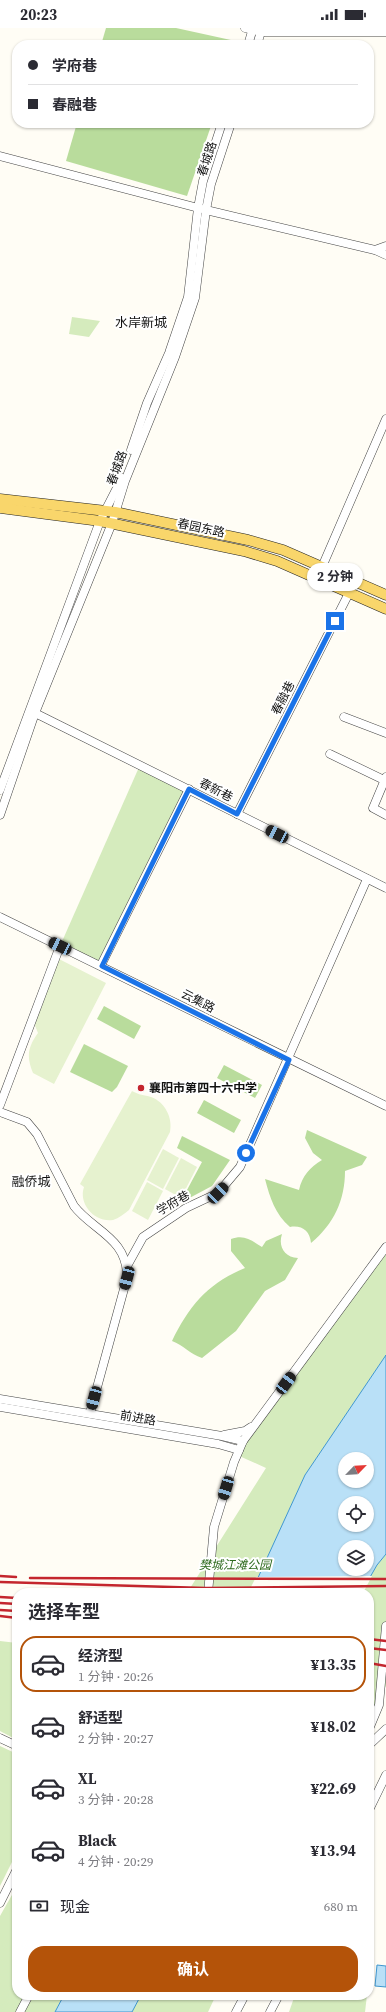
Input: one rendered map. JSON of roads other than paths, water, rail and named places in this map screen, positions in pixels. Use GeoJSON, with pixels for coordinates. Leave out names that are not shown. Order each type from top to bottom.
{"type":"FeatureCollection","features":[{"type":"Feature","properties":{"kind":"main road","name":"春园东路"},"geometry":{"type":"LineString","coordinates":[[0,499],[115,512],[248,540],[283,550],[386,595]]}},
{"type":"Feature","properties":{"kind":"main road","name":"春园东路"},"geometry":{"type":"LineString","coordinates":[[0,508],[112,523],[244,551],[277,561],[386,609]]}},
{"type":"Feature","properties":{"kind":"street"},"geometry":{"type":"LineString","coordinates":[[249,40],[250,29],[386,32]]}},
{"type":"Feature","properties":{"kind":"street"},"geometry":{"type":"LineString","coordinates":[[259,40],[262,30]]}},
{"type":"Feature","properties":{"kind":"street","name":"春城路"},"geometry":{"type":"LineString","coordinates":[[0,790],[100,521],[121,479],[147,403],[169,354],[188,297],[198,208],[203,181],[220,128]]}},
{"type":"Feature","properties":{"kind":"street","name":"春城路"},"geometry":{"type":"LineString","coordinates":[[0,815],[35,713],[112,523],[125,481],[175,357],[195,298],[206,210],[211,184],[229,128]]}},
{"type":"Feature","properties":{"kind":"street"},"geometry":{"type":"LineString","coordinates":[[0,156],[198,208],[375,250],[386,255]]}},
{"type":"Feature","properties":{"kind":"street"},"geometry":{"type":"LineString","coordinates":[[375,250],[386,246]]}},
{"type":"Feature","properties":{"kind":"street"},"geometry":{"type":"LineString","coordinates":[[322,567],[386,419]]}},
{"type":"Feature","properties":{"kind":"street","name":"春融巷"},"geometry":{"type":"LineString","coordinates":[[237,814],[349,593]]}},
{"type":"Feature","properties":{"kind":"street","name":"春新巷"},"geometry":{"type":"LineString","coordinates":[[35,713],[386,888]]}},
{"type":"Feature","properties":{"kind":"street"},"geometry":{"type":"LineString","coordinates":[[344,716],[386,733]]}},
{"type":"Feature","properties":{"kind":"street"},"geometry":{"type":"LineString","coordinates":[[330,754],[386,779],[373,808],[386,814]]}},
{"type":"Feature","properties":{"kind":"street"},"geometry":{"type":"LineString","coordinates":[[102,966],[189,789]]}},
{"type":"Feature","properties":{"kind":"street","name":"学府巷"},"geometry":{"type":"LineString","coordinates":[[127,1266],[143,1236],[186,1208],[218,1193],[230,1181],[240,1167],[289,1060],[367,879]]}},
{"type":"Feature","properties":{"kind":"street","name":"云集路"},"geometry":{"type":"LineString","coordinates":[[0,917],[102,966],[289,1060],[386,1106]]}},
{"type":"Feature","properties":{"kind":"street"},"geometry":{"type":"LineString","coordinates":[[0,1105],[60,946]]}},
{"type":"Feature","properties":{"kind":"street"},"geometry":{"type":"LineString","coordinates":[[0,1112],[28,1122],[37,1134],[74,1206],[81,1215],[105,1232],[121,1251],[127,1266],[127,1278],[90,1413]]}},
{"type":"Feature","properties":{"kind":"street"},"geometry":{"type":"LineString","coordinates":[[208,1588],[214,1527],[234,1462],[243,1441],[386,1247]]}},
{"type":"Feature","properties":{"kind":"street","name":"前进路"},"geometry":{"type":"LineString","coordinates":[[0,1399],[90,1413],[243,1441]]}},
{"type":"Feature","properties":{"kind":"street","name":"前进路"},"geometry":{"type":"LineString","coordinates":[[0,1407],[218,1444],[239,1450]]}},
{"type":"Feature","properties":{"kind":"street"},"geometry":{"type":"LineString","coordinates":[[222,1436],[245,1431],[256,1423]]}},
{"type":"Feature","properties":{"kind":"street"},"geometry":{"type":"LineString","coordinates":[[218,1444],[234,1462]]}},
{"type":"Feature","properties":{"kind":"street"},"geometry":{"type":"LineString","coordinates":[[374,1718],[379,1705],[386,1626]]}},
{"type":"Feature","properties":{"kind":"street"},"geometry":{"type":"LineString","coordinates":[[374,1740],[386,1729]]}},
{"type":"Feature","properties":{"kind":"street"},"geometry":{"type":"LineString","coordinates":[[0,1738],[12,1744]]}},
{"type":"Feature","properties":{"kind":"street"},"geometry":{"type":"LineString","coordinates":[[374,1800],[386,1775]]}},
{"type":"Feature","properties":{"kind":"street"},"geometry":{"type":"LineString","coordinates":[[0,1903],[12,1879]]}},
{"type":"Feature","properties":{"kind":"street"},"geometry":{"type":"LineString","coordinates":[[20,2012],[26,2000]]}},
{"type":"Feature","properties":{"kind":"street"},"geometry":{"type":"LineString","coordinates":[[236,2012],[242,2000]]}},
{"type":"Feature","properties":{"kind":"street"},"geometry":{"type":"LineString","coordinates":[[270,2012],[276,2000]]}},
{"type":"Feature","properties":{"kind":"water"},"geometry":{"type":"Polygon","coordinates":[[[386,1355],[386,1554],[374,1570],[374,1540],[338,1540],[338,1576],[371,1576],[364,1588],[253,1588],[305,1475],[386,1355]]]}},
{"type":"Feature","properties":{"kind":"water"},"geometry":{"type":"Polygon","coordinates":[[[377,1965],[386,1966],[386,1987],[375,1986],[377,1965]]]}},
{"type":"Feature","properties":{"kind":"water"},"geometry":{"type":"Polygon","coordinates":[[[61,2000],[138,2000],[132,2012],[55,2012],[61,2000]]]}},
{"type":"Feature","properties":{"kind":"railway"},"geometry":{"type":"LineString","coordinates":[[0,1576],[16,1577]]}},
{"type":"Feature","properties":{"kind":"railway"},"geometry":{"type":"LineString","coordinates":[[30,1578],[386,1579]]}},
{"type":"Feature","properties":{"kind":"railway"},"geometry":{"type":"LineString","coordinates":[[0,1582],[206,1588],[386,1586]]}},
{"type":"Feature","properties":{"kind":"railway"},"geometry":{"type":"LineString","coordinates":[[0,1597],[12,1598]]}},
{"type":"Feature","properties":{"kind":"railway"},"geometry":{"type":"LineString","coordinates":[[0,1603],[12,1604]]}},
{"type":"Feature","properties":{"kind":"railway"},"geometry":{"type":"LineString","coordinates":[[0,1610],[12,1611]]}},
{"type":"Feature","properties":{"kind":"railway"},"geometry":{"type":"LineString","coordinates":[[0,1616],[12,1617]]}},
{"type":"Feature","properties":{"kind":"railway"},"geometry":{"type":"LineString","coordinates":[[374,1640],[386,1641]]}},
{"type":"Feature","properties":{"kind":"railway"},"geometry":{"type":"LineString","coordinates":[[374,1649],[386,1650]]}},
{"type":"Feature","properties":{"kind":"railway"},"geometry":{"type":"LineString","coordinates":[[374,1664],[386,1666]]}},
{"type":"Feature","properties":{"kind":"place","name":"襄阳市第四十六中学"},"geometry":{"type":"Point","coordinates":[141,1088]}},
{"type":"Feature","properties":{"kind":"district","name":"水岸新城"},"geometry":{"type":"Point","coordinates":[141,322]}},
{"type":"Feature","properties":{"kind":"district","name":"融侨城"},"geometry":{"type":"Point","coordinates":[31,1181]}},
{"type":"Feature","properties":{"kind":"park label","name":"樊城江滩公园"},"geometry":{"type":"Point","coordinates":[235,1565]}}]}
